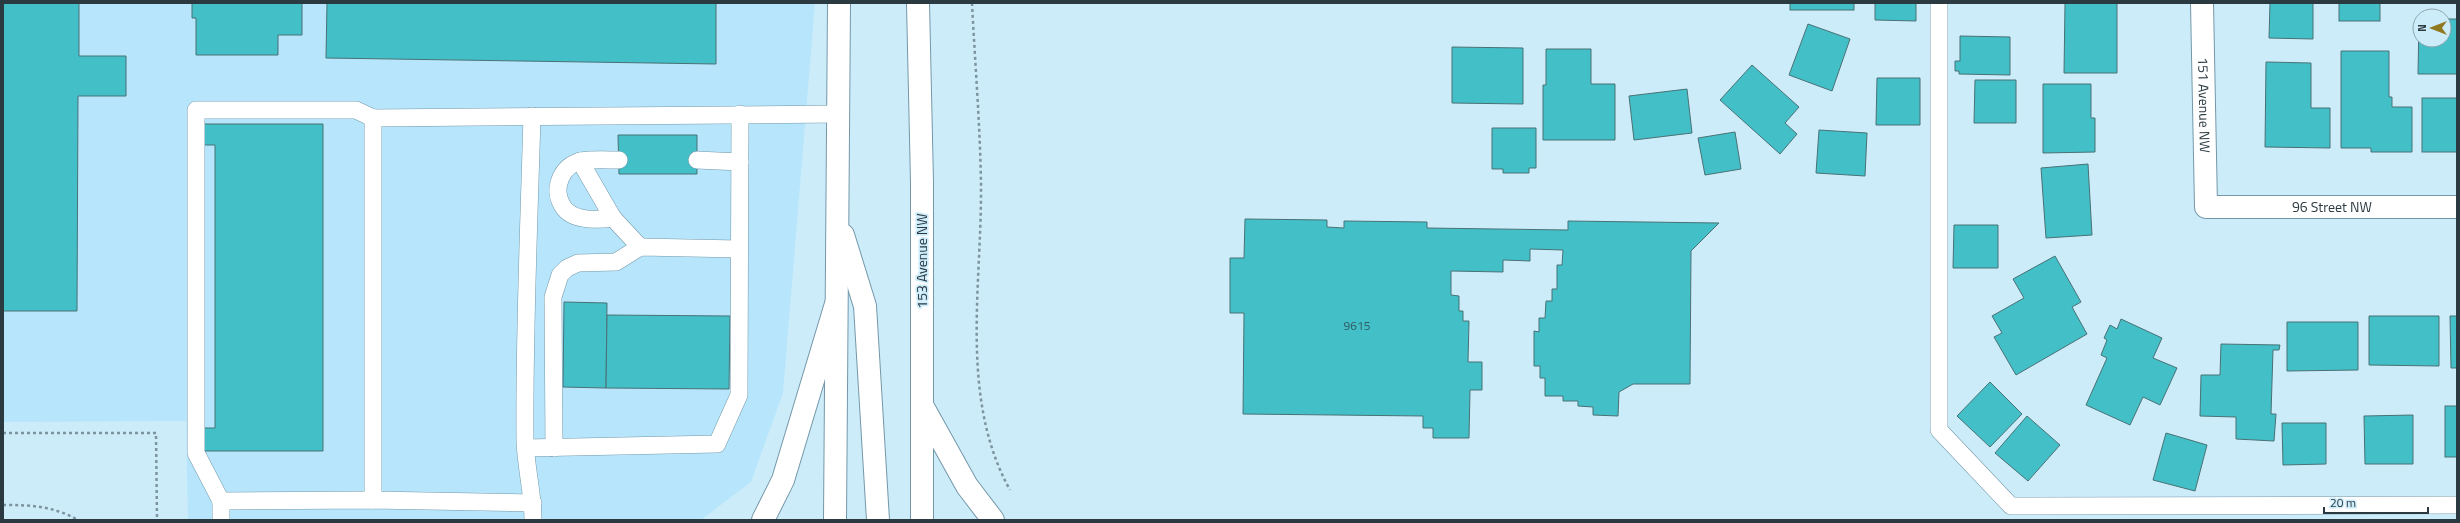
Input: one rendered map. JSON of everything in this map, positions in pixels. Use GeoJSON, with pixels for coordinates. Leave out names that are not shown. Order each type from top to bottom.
{"type":"FeatureCollection","features":[{"type":"Feature","properties":{"kind":"main road"},"geometry":{"type":"LineString","coordinates":[[835,520],[839,3]]}},
{"type":"Feature","properties":{"kind":"main road","name":"153 Avenue NW"},"geometry":{"type":"LineString","coordinates":[[918,3],[922,183],[922,520]]}},
{"type":"Feature","properties":{"kind":"main road","name":"151 Avenue NW"},"geometry":{"type":"LineString","coordinates":[[2202,3],[2206,207]]}},
{"type":"Feature","properties":{"kind":"main road","name":"96 Street NW"},"geometry":{"type":"LineString","coordinates":[[2206,207],[2457,207]]}},
{"type":"Feature","properties":{"kind":"main road"},"geometry":{"type":"LineString","coordinates":[[837,215],[865,306],[878,520]]}},
{"type":"Feature","properties":{"kind":"main road"},"geometry":{"type":"LineString","coordinates":[[763,520],[783,480],[836,304]]}},
{"type":"Feature","properties":{"kind":"main road"},"geometry":{"type":"LineString","coordinates":[[922,406],[967,486],[993,520]]}},
{"type":"Feature","properties":{"kind":"lane"},"geometry":{"type":"LineString","coordinates":[[1939,3],[1939,430],[2011,506],[2457,505]]}},
{"type":"Feature","properties":{"kind":"lane"},"geometry":{"type":"LineString","coordinates":[[221,520],[221,501],[196,452],[196,110],[356,110],[373,118],[838,114]]}},
{"type":"Feature","properties":{"kind":"lane"},"geometry":{"type":"LineString","coordinates":[[526,448],[717,444],[739,395],[740,114]]}},
{"type":"Feature","properties":{"kind":"lane"},"geometry":{"type":"LineString","coordinates":[[532,116],[526,448],[533,503],[533,520]]}},
{"type":"Feature","properties":{"kind":"lane"},"geometry":{"type":"LineString","coordinates":[[373,118],[373,500]]}},
{"type":"Feature","properties":{"kind":"lane"},"geometry":{"type":"LineString","coordinates":[[613,218],[586,219],[570,213],[562,206],[558,183],[562,173],[580,161],[618,160]]}},
{"type":"Feature","properties":{"kind":"lane"},"geometry":{"type":"LineString","coordinates":[[697,160],[740,162]]}},
{"type":"Feature","properties":{"kind":"lane"},"geometry":{"type":"LineString","coordinates":[[580,161],[613,218],[640,247]]}},
{"type":"Feature","properties":{"kind":"lane"},"geometry":{"type":"LineString","coordinates":[[554,448],[553,297],[558,280],[567,268],[578,263],[616,262],[640,247],[739,249]]}},
{"type":"Feature","properties":{"kind":"lane"},"geometry":{"type":"LineString","coordinates":[[221,501],[373,500],[533,503]]}},
{"type":"Feature","properties":{"kind":"path"},"geometry":{"type":"LineString","coordinates":[[972,3],[981,185],[978,353],[980,384],[990,444],[1000,473]]}},
{"type":"Feature","properties":{"kind":"path"},"geometry":{"type":"LineString","coordinates":[[3,433],[156,433],[157,520]]}},
{"type":"Feature","properties":{"kind":"path"},"geometry":{"type":"LineString","coordinates":[[3,505],[41,505],[63,511],[78,520]]}},
{"type":"Feature","properties":{"kind":"shaded area"},"geometry":{"type":"Polygon","coordinates":[[[3,3],[815,3],[783,393],[751,482],[701,520],[188,520],[186,421],[3,422],[3,3]]]}},
{"type":"Feature","properties":{"kind":"building"},"geometry":{"type":"Polygon","coordinates":[[[3,3],[79,3],[79,56],[126,56],[126,96],[78,96],[77,311],[3,311],[3,3]]]}},
{"type":"Feature","properties":{"kind":"building"},"geometry":{"type":"Polygon","coordinates":[[[192,3],[302,3],[302,35],[278,35],[278,55],[196,55],[196,18],[192,18],[192,3]]]}},
{"type":"Feature","properties":{"kind":"building"},"geometry":{"type":"Polygon","coordinates":[[[327,3],[716,3],[716,64],[326,58],[327,3]]]}},
{"type":"Feature","properties":{"kind":"building"},"geometry":{"type":"Polygon","coordinates":[[[1790,3],[1854,3],[1854,10],[1790,10],[1790,3]]]}},
{"type":"Feature","properties":{"kind":"building"},"geometry":{"type":"Polygon","coordinates":[[[1875,3],[1916,3],[1916,21],[1875,20],[1875,3]]]}},
{"type":"Feature","properties":{"kind":"building"},"geometry":{"type":"Polygon","coordinates":[[[2065,3],[2117,3],[2117,73],[2064,73],[2065,3]]]}},
{"type":"Feature","properties":{"kind":"building"},"geometry":{"type":"Polygon","coordinates":[[[2270,3],[2313,3],[2313,39],[2269,38],[2270,3]]]}},
{"type":"Feature","properties":{"kind":"building"},"geometry":{"type":"Polygon","coordinates":[[[2339,3],[2380,3],[2380,21],[2339,21],[2339,3]]]}},
{"type":"Feature","properties":{"kind":"building"},"geometry":{"type":"Polygon","coordinates":[[[2452,19],[2457,19],[2457,74],[2418,74],[2418,48],[2452,48],[2452,19]]]}},
{"type":"Feature","properties":{"kind":"building"},"geometry":{"type":"Polygon","coordinates":[[[1808,24],[1850,39],[1832,91],[1789,75],[1808,24]]]}},
{"type":"Feature","properties":{"kind":"building"},"geometry":{"type":"Polygon","coordinates":[[[1960,36],[2010,37],[2010,75],[1959,74],[1959,71],[1955,71],[1955,61],[1960,61],[1960,36]]]}},
{"type":"Feature","properties":{"kind":"building"},"geometry":{"type":"Polygon","coordinates":[[[1452,47],[1523,48],[1523,104],[1452,103],[1452,47]]]}},
{"type":"Feature","properties":{"kind":"building"},"geometry":{"type":"Polygon","coordinates":[[[1546,49],[1591,49],[1591,84],[1615,84],[1615,140],[1543,140],[1543,85],[1546,85],[1546,49]]]}},
{"type":"Feature","properties":{"kind":"building"},"geometry":{"type":"Polygon","coordinates":[[[2341,51],[2389,51],[2389,97],[2392,97],[2392,107],[2412,107],[2412,152],[2371,152],[2371,148],[2341,148],[2341,51]]]}},
{"type":"Feature","properties":{"kind":"building"},"geometry":{"type":"Polygon","coordinates":[[[2266,62],[2311,63],[2311,108],[2330,108],[2330,148],[2265,147],[2266,62]]]}},
{"type":"Feature","properties":{"kind":"building"},"geometry":{"type":"Polygon","coordinates":[[[1752,65],[1799,107],[1785,123],[1797,134],[1780,154],[1720,100],[1752,65]]]}},
{"type":"Feature","properties":{"kind":"building"},"geometry":{"type":"Polygon","coordinates":[[[1877,78],[1920,78],[1920,125],[1876,125],[1877,78]]]}},
{"type":"Feature","properties":{"kind":"building"},"geometry":{"type":"Polygon","coordinates":[[[1975,80],[2016,80],[2016,123],[1974,123],[1975,80]]]}},
{"type":"Feature","properties":{"kind":"building"},"geometry":{"type":"Polygon","coordinates":[[[2043,84],[2091,84],[2091,118],[2095,118],[2095,152],[2043,153],[2043,84]]]}},
{"type":"Feature","properties":{"kind":"building"},"geometry":{"type":"Polygon","coordinates":[[[1687,89],[1692,133],[1634,140],[1629,96],[1687,89]]]}},
{"type":"Feature","properties":{"kind":"building"},"geometry":{"type":"Polygon","coordinates":[[[2422,98],[2457,98],[2457,152],[2422,152],[2422,98]]]}},
{"type":"Feature","properties":{"kind":"building"},"geometry":{"type":"Polygon","coordinates":[[[203,124],[323,124],[323,451],[204,451],[204,428],[215,428],[215,145],[203,145],[203,124]]]}},
{"type":"Feature","properties":{"kind":"building"},"geometry":{"type":"Polygon","coordinates":[[[1492,128],[1536,128],[1536,168],[1529,168],[1529,173],[1503,173],[1503,169],[1492,169],[1492,128]]]}},
{"type":"Feature","properties":{"kind":"building"},"geometry":{"type":"Polygon","coordinates":[[[1819,130],[1867,133],[1865,176],[1816,173],[1819,130]]]}},
{"type":"Feature","properties":{"kind":"building"},"geometry":{"type":"Polygon","coordinates":[[[1735,132],[1741,169],[1705,175],[1698,138],[1735,132]]]}},
{"type":"Feature","properties":{"kind":"building"},"geometry":{"type":"Polygon","coordinates":[[[618,135],[697,135],[697,174],[619,174],[618,135]]]}},
{"type":"Feature","properties":{"kind":"building"},"geometry":{"type":"Polygon","coordinates":[[[2088,164],[2092,235],[2046,238],[2041,168],[2088,164]]]}},
{"type":"Feature","properties":{"kind":"building"},"geometry":{"type":"Polygon","coordinates":[[[1245,219],[1327,220],[1327,227],[1344,228],[1344,221],[1427,222],[1427,228],[1568,230],[1568,221],[1719,223],[1691,251],[1690,384],[1633,384],[1619,392],[1618,416],[1593,415],[1593,407],[1578,406],[1578,401],[1563,401],[1563,396],[1545,396],[1545,378],[1540,378],[1540,366],[1534,366],[1534,331],[1539,332],[1539,318],[1545,318],[1546,301],[1552,301],[1552,289],[1557,289],[1557,265],[1562,265],[1563,250],[1530,249],[1530,261],[1503,260],[1503,272],[1451,271],[1451,295],[1459,296],[1459,311],[1463,311],[1463,321],[1469,321],[1468,362],[1482,362],[1482,390],[1470,390],[1469,438],[1433,438],[1433,428],[1423,428],[1423,416],[1243,414],[1244,313],[1230,313],[1230,258],[1244,258],[1245,219]]]}},
{"type":"Feature","properties":{"kind":"building"},"geometry":{"type":"Polygon","coordinates":[[[1954,225],[1998,225],[1998,268],[1953,268],[1954,225]]]}},
{"type":"Feature","properties":{"kind":"building"},"geometry":{"type":"Polygon","coordinates":[[[2055,256],[2081,302],[2072,307],[2087,334],[2016,375],[1994,337],[2002,333],[1992,316],[2024,298],[2013,279],[2055,256]]]}},
{"type":"Feature","properties":{"kind":"building"},"geometry":{"type":"Polygon","coordinates":[[[564,302],[607,303],[606,388],[563,387],[564,302]]]}},
{"type":"Feature","properties":{"kind":"building"},"geometry":{"type":"Polygon","coordinates":[[[607,315],[730,316],[729,389],[606,388],[607,315]]]}},
{"type":"Feature","properties":{"kind":"building"},"geometry":{"type":"Polygon","coordinates":[[[2369,316],[2439,316],[2439,366],[2369,365],[2369,316]]]}},
{"type":"Feature","properties":{"kind":"building"},"geometry":{"type":"Polygon","coordinates":[[[2450,316],[2457,316],[2457,368],[2451,368],[2450,316]]]}},
{"type":"Feature","properties":{"kind":"building"},"geometry":{"type":"Polygon","coordinates":[[[2121,319],[2162,338],[2153,358],[2177,368],[2160,405],[2143,397],[2130,425],[2086,405],[2107,358],[2101,355],[2107,340],[2104,338],[2110,325],[2117,329],[2121,319]]]}},
{"type":"Feature","properties":{"kind":"building"},"geometry":{"type":"Polygon","coordinates":[[[2287,322],[2358,322],[2358,370],[2287,371],[2287,322]]]}},
{"type":"Feature","properties":{"kind":"building"},"geometry":{"type":"Polygon","coordinates":[[[2221,344],[2280,345],[2279,350],[2273,350],[2271,414],[2276,414],[2274,441],[2236,439],[2236,417],[2200,416],[2201,375],[2220,375],[2221,344]]]}},
{"type":"Feature","properties":{"kind":"building"},"geometry":{"type":"Polygon","coordinates":[[[1990,382],[2022,414],[1990,447],[1957,416],[1990,382]]]}},
{"type":"Feature","properties":{"kind":"building"},"geometry":{"type":"Polygon","coordinates":[[[2445,406],[2457,406],[2457,457],[2445,457],[2445,406]]]}},
{"type":"Feature","properties":{"kind":"building"},"geometry":{"type":"Polygon","coordinates":[[[2413,415],[2413,464],[2365,464],[2364,416],[2413,415]]]}},
{"type":"Feature","properties":{"kind":"building"},"geometry":{"type":"Polygon","coordinates":[[[2027,416],[2060,445],[2028,481],[1995,453],[2027,416]]]}},
{"type":"Feature","properties":{"kind":"building"},"geometry":{"type":"Polygon","coordinates":[[[2282,423],[2326,423],[2326,464],[2283,465],[2282,423]]]}},
{"type":"Feature","properties":{"kind":"building"},"geometry":{"type":"Polygon","coordinates":[[[2166,433],[2207,445],[2195,491],[2153,480],[2166,433]]]}}]}
